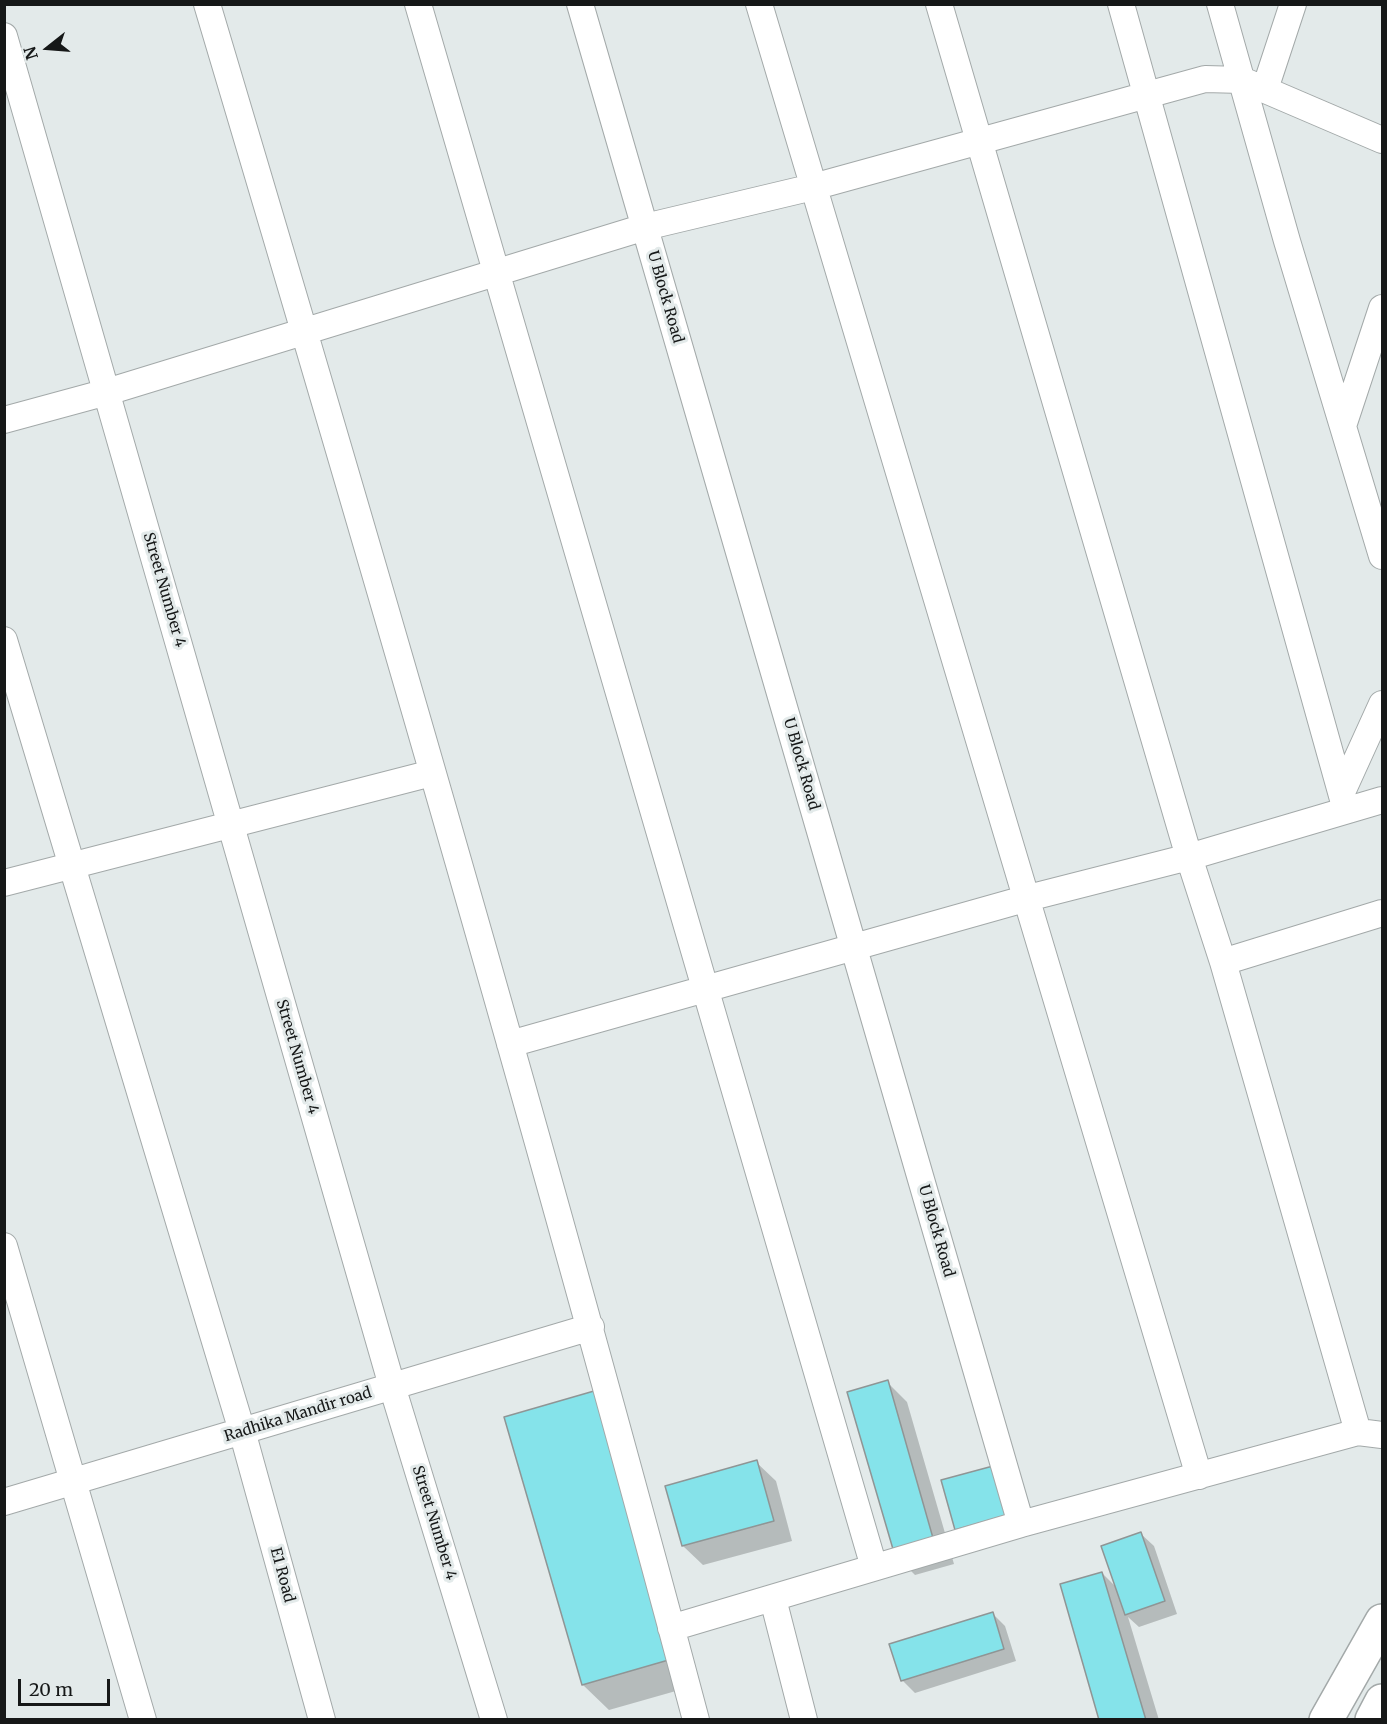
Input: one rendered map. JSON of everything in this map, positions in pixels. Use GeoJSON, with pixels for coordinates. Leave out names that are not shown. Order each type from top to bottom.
{"type":"FeatureCollection","features":[{"type":"Feature","properties":{"kind":"main road"},"geometry":{"type":"LineString","coordinates":[[1326,1719],[1383,1621]]}},
{"type":"Feature","properties":{"kind":"main road"},"geometry":{"type":"LineString","coordinates":[[1372,1719],[1383,1701]]}},
{"type":"Feature","properties":{"kind":"street"},"geometry":{"type":"LineString","coordinates":[[207,4],[305,332],[591,1327],[696,1719]]}},
{"type":"Feature","properties":{"kind":"street"},"geometry":{"type":"LineString","coordinates":[[418,4],[874,1567]]}},
{"type":"Feature","properties":{"kind":"street","name":"U Block Road"},"geometry":{"type":"LineString","coordinates":[[580,4],[1021,1524]]}},
{"type":"Feature","properties":{"kind":"street"},"geometry":{"type":"LineString","coordinates":[[759,4],[1199,1476]]}},
{"type":"Feature","properties":{"kind":"street"},"geometry":{"type":"LineString","coordinates":[[939,4],[1189,857],[1223,962],[1358,1432]]}},
{"type":"Feature","properties":{"kind":"street"},"geometry":{"type":"LineString","coordinates":[[1121,4],[1344,801]]}},
{"type":"Feature","properties":{"kind":"street"},"geometry":{"type":"LineString","coordinates":[[1220,4],[1254,85],[1343,426],[1383,556]]}},
{"type":"Feature","properties":{"kind":"street"},"geometry":{"type":"LineString","coordinates":[[1254,85],[1293,4]]}},
{"type":"Feature","properties":{"kind":"street","name":"Street Number 4"},"geometry":{"type":"LineString","coordinates":[[4,36],[392,1386],[494,1719]]}},
{"type":"Feature","properties":{"kind":"street"},"geometry":{"type":"LineString","coordinates":[[4,420],[107,392],[645,227],[813,187],[980,143],[1205,79],[1254,85],[1383,140]]}},
{"type":"Feature","properties":{"kind":"street"},"geometry":{"type":"LineString","coordinates":[[1343,426],[1383,308]]}},
{"type":"Feature","properties":{"kind":"street","name":"E1 Road"},"geometry":{"type":"LineString","coordinates":[[4,640],[10,680],[70,865],[242,1431],[322,1719]]}},
{"type":"Feature","properties":{"kind":"street"},"geometry":{"type":"LineString","coordinates":[[1344,801],[1383,704]]}},
{"type":"Feature","properties":{"kind":"street"},"geometry":{"type":"LineString","coordinates":[[4,883],[432,773]]}},
{"type":"Feature","properties":{"kind":"street"},"geometry":{"type":"LineString","coordinates":[[510,1044],[1028,898],[1189,857],[1344,801],[1383,800]]}},
{"type":"Feature","properties":{"kind":"street"},"geometry":{"type":"LineString","coordinates":[[1223,962],[1383,913]]}},
{"type":"Feature","properties":{"kind":"street"},"geometry":{"type":"LineString","coordinates":[[4,1246],[142,1719]]}},
{"type":"Feature","properties":{"kind":"street","name":"Radhika Mandir road"},"geometry":{"type":"LineString","coordinates":[[4,1502],[591,1327]]}},
{"type":"Feature","properties":{"kind":"street"},"geometry":{"type":"LineString","coordinates":[[671,1628],[1021,1524],[1358,1432],[1383,1435]]}},
{"type":"Feature","properties":{"kind":"street"},"geometry":{"type":"LineString","coordinates":[[773,1599],[804,1719]]}},
{"type":"Feature","properties":{"kind":"building"},"geometry":{"type":"Polygon","coordinates":[[[888,1380],[935,1545],[895,1556],[847,1392],[888,1380]]]}},
{"type":"Feature","properties":{"kind":"building"},"geometry":{"type":"Polygon","coordinates":[[[594,1391],[672,1659],[582,1685],[504,1417],[594,1391]]]}},
{"type":"Feature","properties":{"kind":"building"},"geometry":{"type":"Polygon","coordinates":[[[757,1460],[774,1521],[682,1546],[665,1486],[757,1460]]]}},
{"type":"Feature","properties":{"kind":"building"},"geometry":{"type":"Polygon","coordinates":[[[993,1466],[1007,1515],[955,1530],[941,1480],[993,1466]]]}},
{"type":"Feature","properties":{"kind":"building"},"geometry":{"type":"Polygon","coordinates":[[[1141,1532],[1165,1601],[1125,1615],[1101,1546],[1141,1532]]]}},
{"type":"Feature","properties":{"kind":"building"},"geometry":{"type":"Polygon","coordinates":[[[1102,1572],[1146,1720],[1099,1720],[1060,1584],[1102,1572]]]}},
{"type":"Feature","properties":{"kind":"building"},"geometry":{"type":"Polygon","coordinates":[[[993,1612],[1004,1649],[901,1681],[889,1644],[993,1612]]]}}]}
